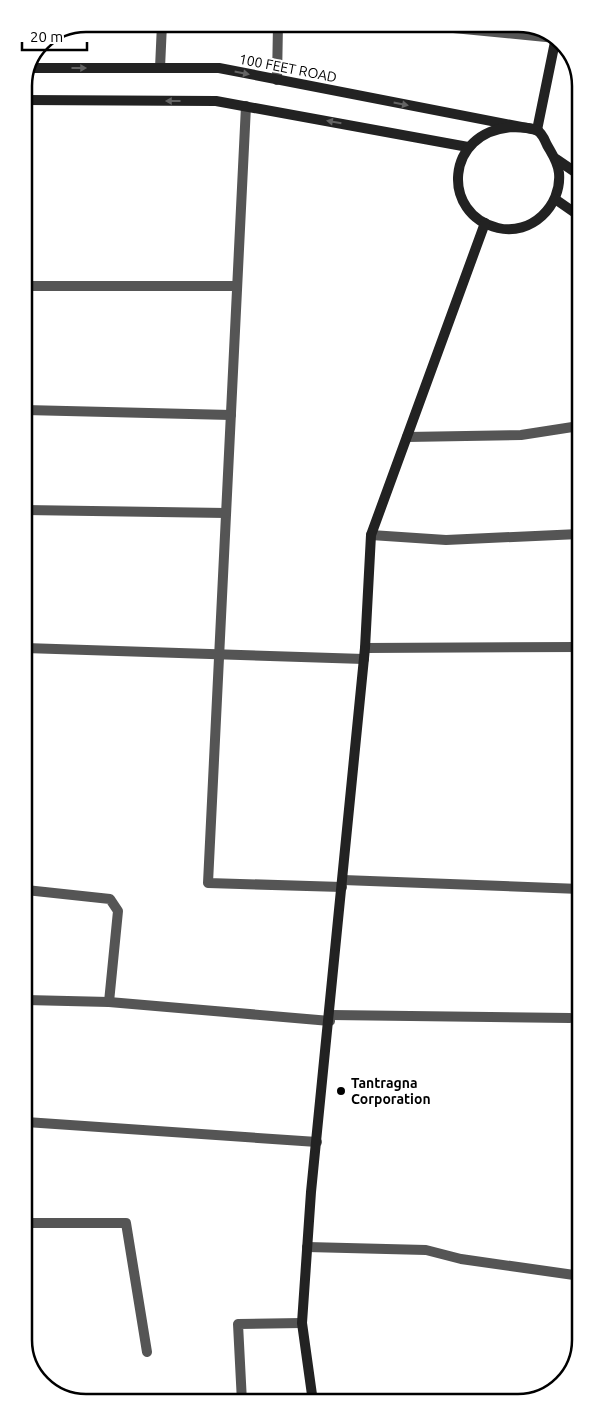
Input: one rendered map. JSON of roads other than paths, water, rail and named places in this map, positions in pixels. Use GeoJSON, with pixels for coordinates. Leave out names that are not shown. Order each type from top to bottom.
{"type":"FeatureCollection","features":[{"type":"Feature","properties":{"kind":"main road"},"geometry":{"type":"LineString","coordinates":[[537,130],[499,128],[486,132],[468,147],[459,170],[458,183],[466,206],[485,223],[498,228],[512,229],[525,226],[538,220],[555,199],[559,186],[559,172],[556,159],[537,130],[554,46]]}},
{"type":"Feature","properties":{"kind":"main road","name":"100 FEET ROAD"},"geometry":{"type":"LineString","coordinates":[[36,68],[219,68],[537,130]]}},
{"type":"Feature","properties":{"kind":"main road"},"geometry":{"type":"LineString","coordinates":[[33,100],[216,101],[468,147]]}},
{"type":"Feature","properties":{"kind":"main road"},"geometry":{"type":"LineString","coordinates":[[556,159],[572,170]]}},
{"type":"Feature","properties":{"kind":"main road"},"geometry":{"type":"LineString","coordinates":[[555,199],[572,211]]}},
{"type":"Feature","properties":{"kind":"main road"},"geometry":{"type":"LineString","coordinates":[[312,1394],[302,1323],[307,1247],[366,648],[371,535],[485,223]]}},
{"type":"Feature","properties":{"kind":"street"},"geometry":{"type":"LineString","coordinates":[[160,68],[162,32]]}},
{"type":"Feature","properties":{"kind":"street"},"geometry":{"type":"LineString","coordinates":[[277,80],[278,32]]}},
{"type":"Feature","properties":{"kind":"street"},"geometry":{"type":"LineString","coordinates":[[511,33],[536,35]]}},
{"type":"Feature","properties":{"kind":"street"},"geometry":{"type":"LineString","coordinates":[[246,106],[208,883],[572,889]]}},
{"type":"Feature","properties":{"kind":"street"},"geometry":{"type":"LineString","coordinates":[[33,286],[237,286]]}},
{"type":"Feature","properties":{"kind":"street"},"geometry":{"type":"LineString","coordinates":[[33,410],[231,415]]}},
{"type":"Feature","properties":{"kind":"street"},"geometry":{"type":"LineString","coordinates":[[407,437],[521,435],[572,427]]}},
{"type":"Feature","properties":{"kind":"street"},"geometry":{"type":"LineString","coordinates":[[33,510],[226,513]]}},
{"type":"Feature","properties":{"kind":"street"},"geometry":{"type":"LineString","coordinates":[[371,535],[446,540],[572,534]]}},
{"type":"Feature","properties":{"kind":"street"},"geometry":{"type":"LineString","coordinates":[[366,648],[572,646]]}},
{"type":"Feature","properties":{"kind":"street"},"geometry":{"type":"LineString","coordinates":[[33,648],[364,659]]}},
{"type":"Feature","properties":{"kind":"street"},"geometry":{"type":"LineString","coordinates":[[32,891],[110,899],[118,911],[109,1002]]}},
{"type":"Feature","properties":{"kind":"street"},"geometry":{"type":"LineString","coordinates":[[32,1000],[109,1002],[330,1018],[570,1018]]}},
{"type":"Feature","properties":{"kind":"street"},"geometry":{"type":"LineString","coordinates":[[32,1122],[317,1142]]}},
{"type":"Feature","properties":{"kind":"street"},"geometry":{"type":"LineString","coordinates":[[32,1223],[126,1223],[147,1352]]}},
{"type":"Feature","properties":{"kind":"street"},"geometry":{"type":"LineString","coordinates":[[307,1247],[426,1250],[461,1259],[572,1275]]}},
{"type":"Feature","properties":{"kind":"street"},"geometry":{"type":"LineString","coordinates":[[242,1394],[238,1324],[302,1323]]}},
{"type":"Feature","properties":{"kind":"place","name":"Tantragna Corporation"},"geometry":{"type":"Point","coordinates":[341,1091]}}]}
